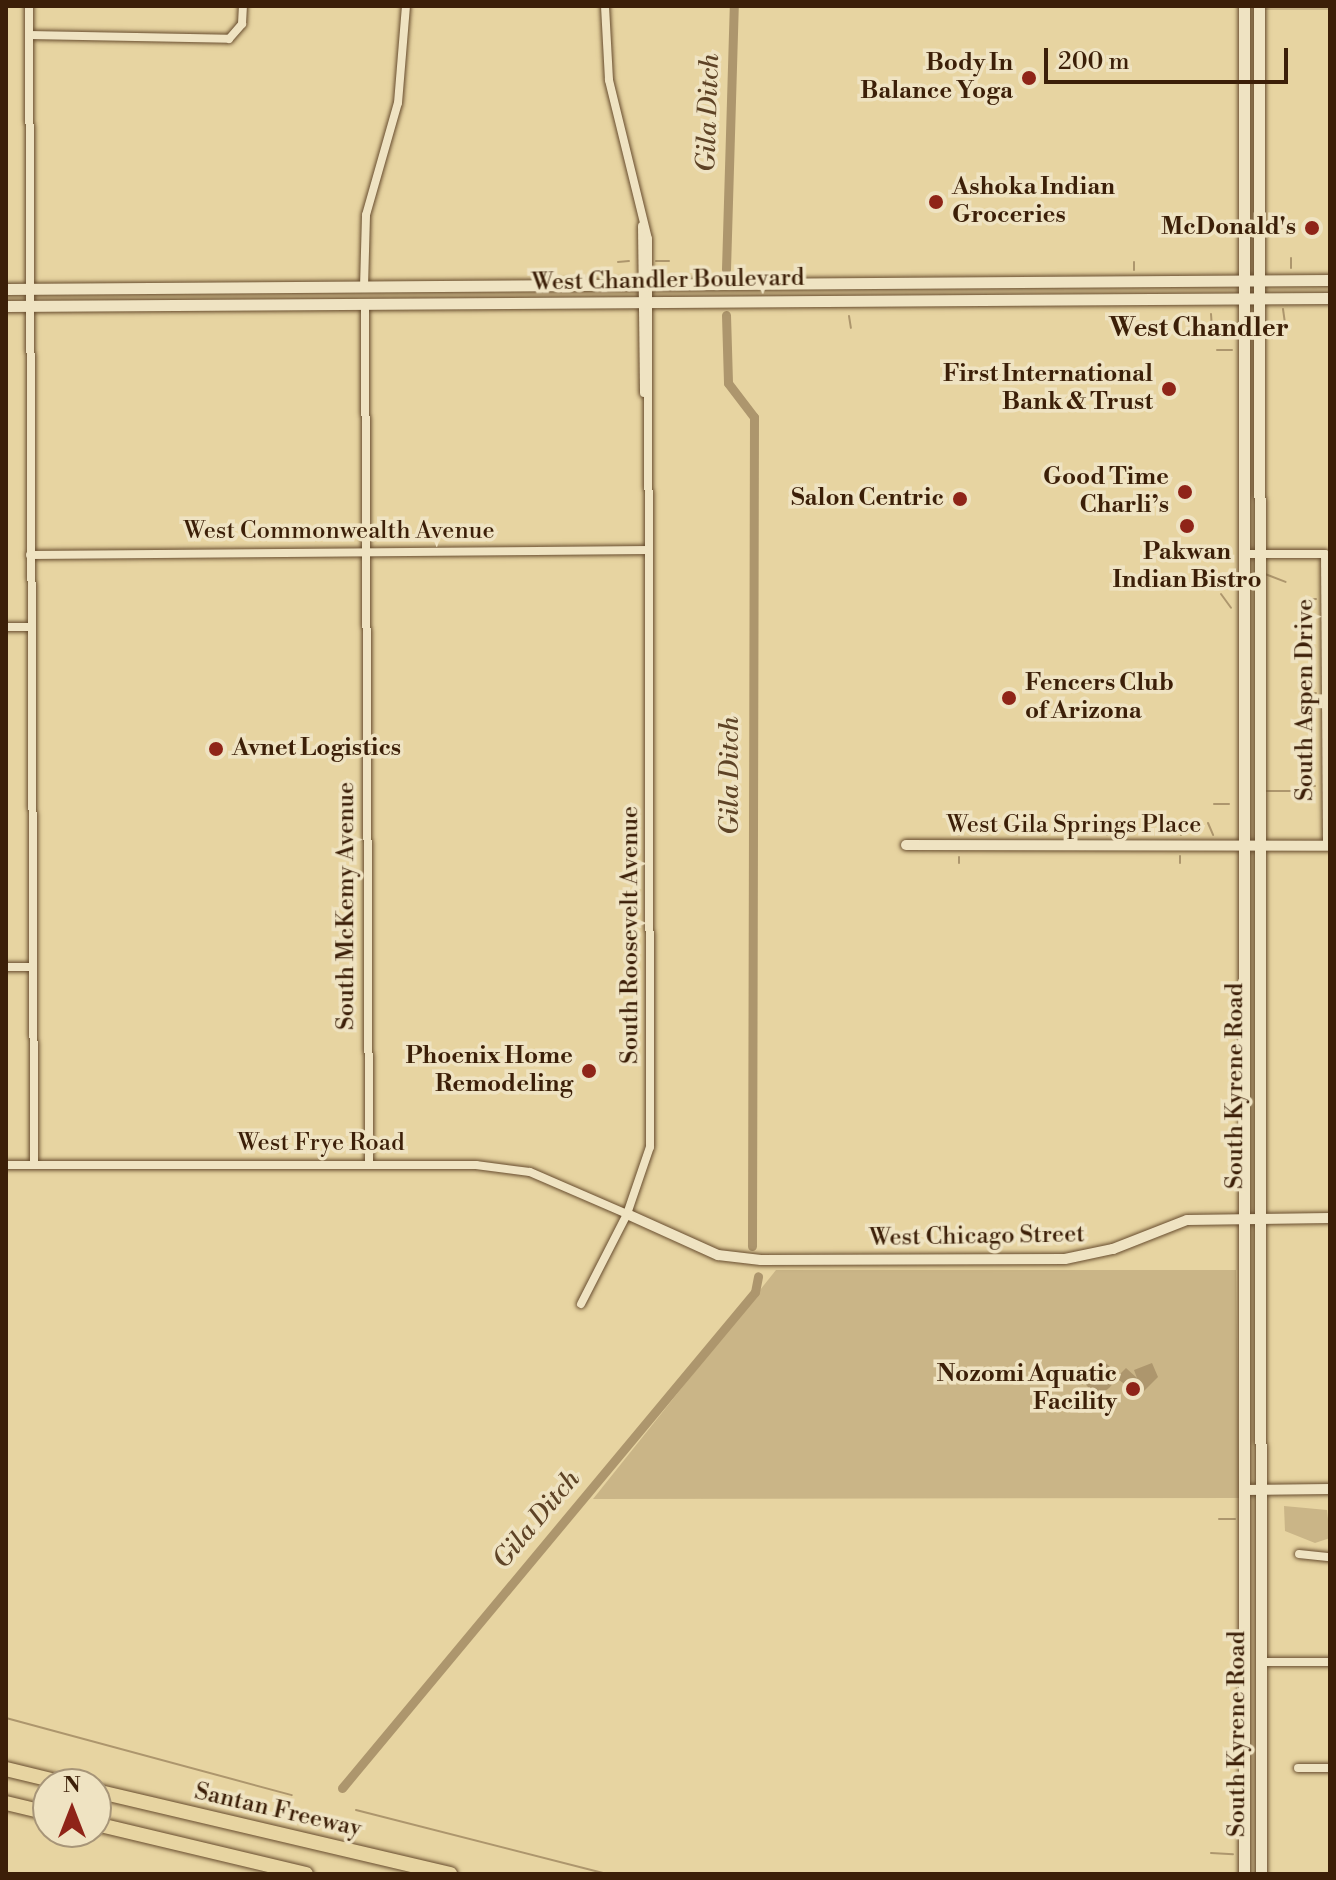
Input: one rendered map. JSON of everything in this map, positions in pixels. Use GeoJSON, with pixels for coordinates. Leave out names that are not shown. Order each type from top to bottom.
{"type":"FeatureCollection","features":[{"type":"Feature","properties":{"kind":"highway"},"geometry":{"type":"LineString","coordinates":[[6,1769],[32,1775]]}},
{"type":"Feature","properties":{"kind":"highway","name":"Santan Freeway"},"geometry":{"type":"LineString","coordinates":[[112,1795],[450,1874]]}},
{"type":"Feature","properties":{"kind":"highway"},"geometry":{"type":"LineString","coordinates":[[6,1803],[32,1809]]}},
{"type":"Feature","properties":{"kind":"highway"},"geometry":{"type":"LineString","coordinates":[[112,1828],[306,1874]]}},
{"type":"Feature","properties":{"kind":"main road","name":"South Kyrene Road"},"geometry":{"type":"LineString","coordinates":[[1244,6],[1244,1874]]}},
{"type":"Feature","properties":{"kind":"main road","name":"South Kyrene Road"},"geometry":{"type":"LineString","coordinates":[[1259,6],[1256,554],[1260,1874]]}},
{"type":"Feature","properties":{"kind":"main road","name":"West Chandler Boulevard"},"geometry":{"type":"LineString","coordinates":[[6,289],[1330,280]]}},
{"type":"Feature","properties":{"kind":"main road","name":"West Chandler Boulevard"},"geometry":{"type":"LineString","coordinates":[[6,306],[1330,298]]}},
{"type":"Feature","properties":{"kind":"main road"},"geometry":{"type":"LineString","coordinates":[[1242,459],[1256,432]]}},
{"type":"Feature","properties":{"kind":"main road"},"geometry":{"type":"LineString","coordinates":[[1245,1790],[1260,1874]]}},
{"type":"Feature","properties":{"kind":"street"},"geometry":{"type":"LineString","coordinates":[[29,6],[28,627],[34,1165]]}},
{"type":"Feature","properties":{"kind":"street"},"geometry":{"type":"LineString","coordinates":[[29,35],[229,39],[242,24],[243,6]]}},
{"type":"Feature","properties":{"kind":"street"},"geometry":{"type":"LineString","coordinates":[[364,287],[366,215],[400,91],[406,6]]}},
{"type":"Feature","properties":{"kind":"street","name":"South Roosevelt Avenue"},"geometry":{"type":"LineString","coordinates":[[581,1304],[627,1214],[650,1147],[649,550],[642,226],[609,80],[605,6]]}},
{"type":"Feature","properties":{"kind":"street","name":"South McKemy Avenue"},"geometry":{"type":"LineString","coordinates":[[365,306],[369,1164]]}},
{"type":"Feature","properties":{"kind":"street","name":"West Commonwealth Avenue"},"geometry":{"type":"LineString","coordinates":[[30,555],[649,550]]}},
{"type":"Feature","properties":{"kind":"street"},"geometry":{"type":"LineString","coordinates":[[1243,554],[1256,554]]}},
{"type":"Feature","properties":{"kind":"street","name":"South Aspen Drive"},"geometry":{"type":"LineString","coordinates":[[1256,554],[1325,554],[1328,599],[1328,846]]}},
{"type":"Feature","properties":{"kind":"street"},"geometry":{"type":"LineString","coordinates":[[6,627],[28,627]]}},
{"type":"Feature","properties":{"kind":"street","name":"West Gila Springs Place"},"geometry":{"type":"LineString","coordinates":[[906,845],[1328,846]]}},
{"type":"Feature","properties":{"kind":"street"},"geometry":{"type":"LineString","coordinates":[[6,967],[31,967]]}},
{"type":"Feature","properties":{"kind":"street","name":"West Frye Road"},"geometry":{"type":"LineString","coordinates":[[6,1165],[369,1164],[530,1172],[627,1214]]}},
{"type":"Feature","properties":{"kind":"street","name":"West Chicago Street"},"geometry":{"type":"LineString","coordinates":[[627,1214],[718,1255],[761,1260],[1065,1259],[1105,1252],[1187,1220],[1330,1218]]}},
{"type":"Feature","properties":{"kind":"street"},"geometry":{"type":"LineString","coordinates":[[1245,1490],[1330,1489]]}},
{"type":"Feature","properties":{"kind":"street"},"geometry":{"type":"LineString","coordinates":[[1299,1554],[1330,1557]]}},
{"type":"Feature","properties":{"kind":"street"},"geometry":{"type":"LineString","coordinates":[[1260,1662],[1330,1662]]}},
{"type":"Feature","properties":{"kind":"street"},"geometry":{"type":"LineString","coordinates":[[1298,1768],[1330,1768]]}},
{"type":"Feature","properties":{"kind":"shaded area"},"geometry":{"type":"Polygon","coordinates":[[[1263,6],[1330,6],[1330,10],[1263,10],[1263,6]]]}},
{"type":"Feature","properties":{"kind":"shaded area"},"geometry":{"type":"Polygon","coordinates":[[[776,1270],[1236,1270],[1239,1498],[593,1499],[776,1270]]]}},
{"type":"Feature","properties":{"kind":"shaded area"},"geometry":{"type":"Polygon","coordinates":[[[1099,1362],[1105,1363],[1113,1371],[1113,1383],[1105,1391],[1099,1392],[1093,1391],[1085,1383],[1084,1377],[1085,1371],[1093,1363],[1099,1362]]]}},
{"type":"Feature","properties":{"kind":"shaded area"},"geometry":{"type":"Polygon","coordinates":[[[1152,1363],[1158,1377],[1140,1395],[1116,1378],[1126,1368],[1137,1378],[1134,1370],[1152,1363]]]}},
{"type":"Feature","properties":{"kind":"shaded area"},"geometry":{"type":"Polygon","coordinates":[[[1284,1506],[1327,1510],[1330,1538],[1315,1543],[1285,1531],[1284,1506]]]}},
{"type":"Feature","properties":{"kind":"waterway","name":"Gila Ditch"},"geometry":{"type":"LineString","coordinates":[[726,269],[734,6]]}},
{"type":"Feature","properties":{"kind":"waterway"},"geometry":{"type":"LineString","coordinates":[[1291,258],[1291,268]]}},
{"type":"Feature","properties":{"kind":"waterway"},"geometry":{"type":"LineString","coordinates":[[618,262],[629,261]]}},
{"type":"Feature","properties":{"kind":"waterway"},"geometry":{"type":"LineString","coordinates":[[656,261],[669,261]]}},
{"type":"Feature","properties":{"kind":"waterway"},"geometry":{"type":"LineString","coordinates":[[1134,262],[1134,270]]}},
{"type":"Feature","properties":{"kind":"waterway"},"geometry":{"type":"LineString","coordinates":[[1283,309],[1285,324]]}},
{"type":"Feature","properties":{"kind":"waterway"},"geometry":{"type":"LineString","coordinates":[[1211,314],[1212,330]]}},
{"type":"Feature","properties":{"kind":"waterway","name":"Gila Ditch"},"geometry":{"type":"LineString","coordinates":[[726,315],[728,383],[754,417],[752,1246]]}},
{"type":"Feature","properties":{"kind":"waterway"},"geometry":{"type":"LineString","coordinates":[[849,316],[851,328]]}},
{"type":"Feature","properties":{"kind":"waterway"},"geometry":{"type":"LineString","coordinates":[[1217,350],[1232,350]]}},
{"type":"Feature","properties":{"kind":"waterway"},"geometry":{"type":"LineString","coordinates":[[1265,574],[1286,582]]}},
{"type":"Feature","properties":{"kind":"waterway"},"geometry":{"type":"LineString","coordinates":[[1221,594],[1231,608]]}},
{"type":"Feature","properties":{"kind":"waterway"},"geometry":{"type":"LineString","coordinates":[[1303,599],[1316,599]]}},
{"type":"Feature","properties":{"kind":"waterway"},"geometry":{"type":"LineString","coordinates":[[1301,694],[1316,693]]}},
{"type":"Feature","properties":{"kind":"waterway"},"geometry":{"type":"LineString","coordinates":[[1309,786],[1315,786]]}},
{"type":"Feature","properties":{"kind":"waterway"},"geometry":{"type":"LineString","coordinates":[[1266,791],[1292,791]]}},
{"type":"Feature","properties":{"kind":"waterway"},"geometry":{"type":"LineString","coordinates":[[1214,804],[1229,804]]}},
{"type":"Feature","properties":{"kind":"waterway"},"geometry":{"type":"LineString","coordinates":[[1208,823],[1213,835]]}},
{"type":"Feature","properties":{"kind":"waterway"},"geometry":{"type":"LineString","coordinates":[[1181,827],[1181,835]]}},
{"type":"Feature","properties":{"kind":"waterway"},"geometry":{"type":"LineString","coordinates":[[1107,829],[1107,835]]}},
{"type":"Feature","properties":{"kind":"waterway"},"geometry":{"type":"LineString","coordinates":[[959,830],[959,835]]}},
{"type":"Feature","properties":{"kind":"waterway"},"geometry":{"type":"LineString","coordinates":[[1180,856],[1180,863]]}},
{"type":"Feature","properties":{"kind":"waterway"},"geometry":{"type":"LineString","coordinates":[[959,857],[959,863]]}},
{"type":"Feature","properties":{"kind":"waterway","name":"Gila Ditch"},"geometry":{"type":"LineString","coordinates":[[342,1788],[755,1292],[758,1276]]}},
{"type":"Feature","properties":{"kind":"waterway"},"geometry":{"type":"LineString","coordinates":[[1219,1519],[1235,1519]]}},
{"type":"Feature","properties":{"kind":"waterway"},"geometry":{"type":"LineString","coordinates":[[6,1718],[292,1795]]}},
{"type":"Feature","properties":{"kind":"waterway"},"geometry":{"type":"LineString","coordinates":[[356,1810],[607,1874]]}},
{"type":"Feature","properties":{"kind":"waterway"},"geometry":{"type":"LineString","coordinates":[[1211,1853],[1233,1854]]}},
{"type":"Feature","properties":{"kind":"place","name":"Body In Balance Yoga"},"geometry":{"type":"Point","coordinates":[1029,78]}},
{"type":"Feature","properties":{"kind":"place","name":"Ashoka Indian Groceries"},"geometry":{"type":"Point","coordinates":[936,202]}},
{"type":"Feature","properties":{"kind":"place","name":"McDonald's"},"geometry":{"type":"Point","coordinates":[1312,228]}},
{"type":"Feature","properties":{"kind":"place","name":"First International Bank & Trust"},"geometry":{"type":"Point","coordinates":[1169,389]}},
{"type":"Feature","properties":{"kind":"place","name":"Good Time Charli’s"},"geometry":{"type":"Point","coordinates":[1185,492]}},
{"type":"Feature","properties":{"kind":"place","name":"Salon Centric"},"geometry":{"type":"Point","coordinates":[960,499]}},
{"type":"Feature","properties":{"kind":"place","name":"Pakwan Indian Bistro"},"geometry":{"type":"Point","coordinates":[1187,526]}},
{"type":"Feature","properties":{"kind":"place","name":"Fencers Club of Arizona"},"geometry":{"type":"Point","coordinates":[1009,698]}},
{"type":"Feature","properties":{"kind":"place","name":"Avnet Logistics"},"geometry":{"type":"Point","coordinates":[216,749]}},
{"type":"Feature","properties":{"kind":"place","name":"Phoenix Home Remodeling"},"geometry":{"type":"Point","coordinates":[589,1071]}},
{"type":"Feature","properties":{"kind":"place","name":"Nozomi Aquatic Facility"},"geometry":{"type":"Point","coordinates":[1133,1389]}},
{"type":"Feature","properties":{"kind":"district","name":"West Chandler"},"geometry":{"type":"Point","coordinates":[1199,329]}}]}
